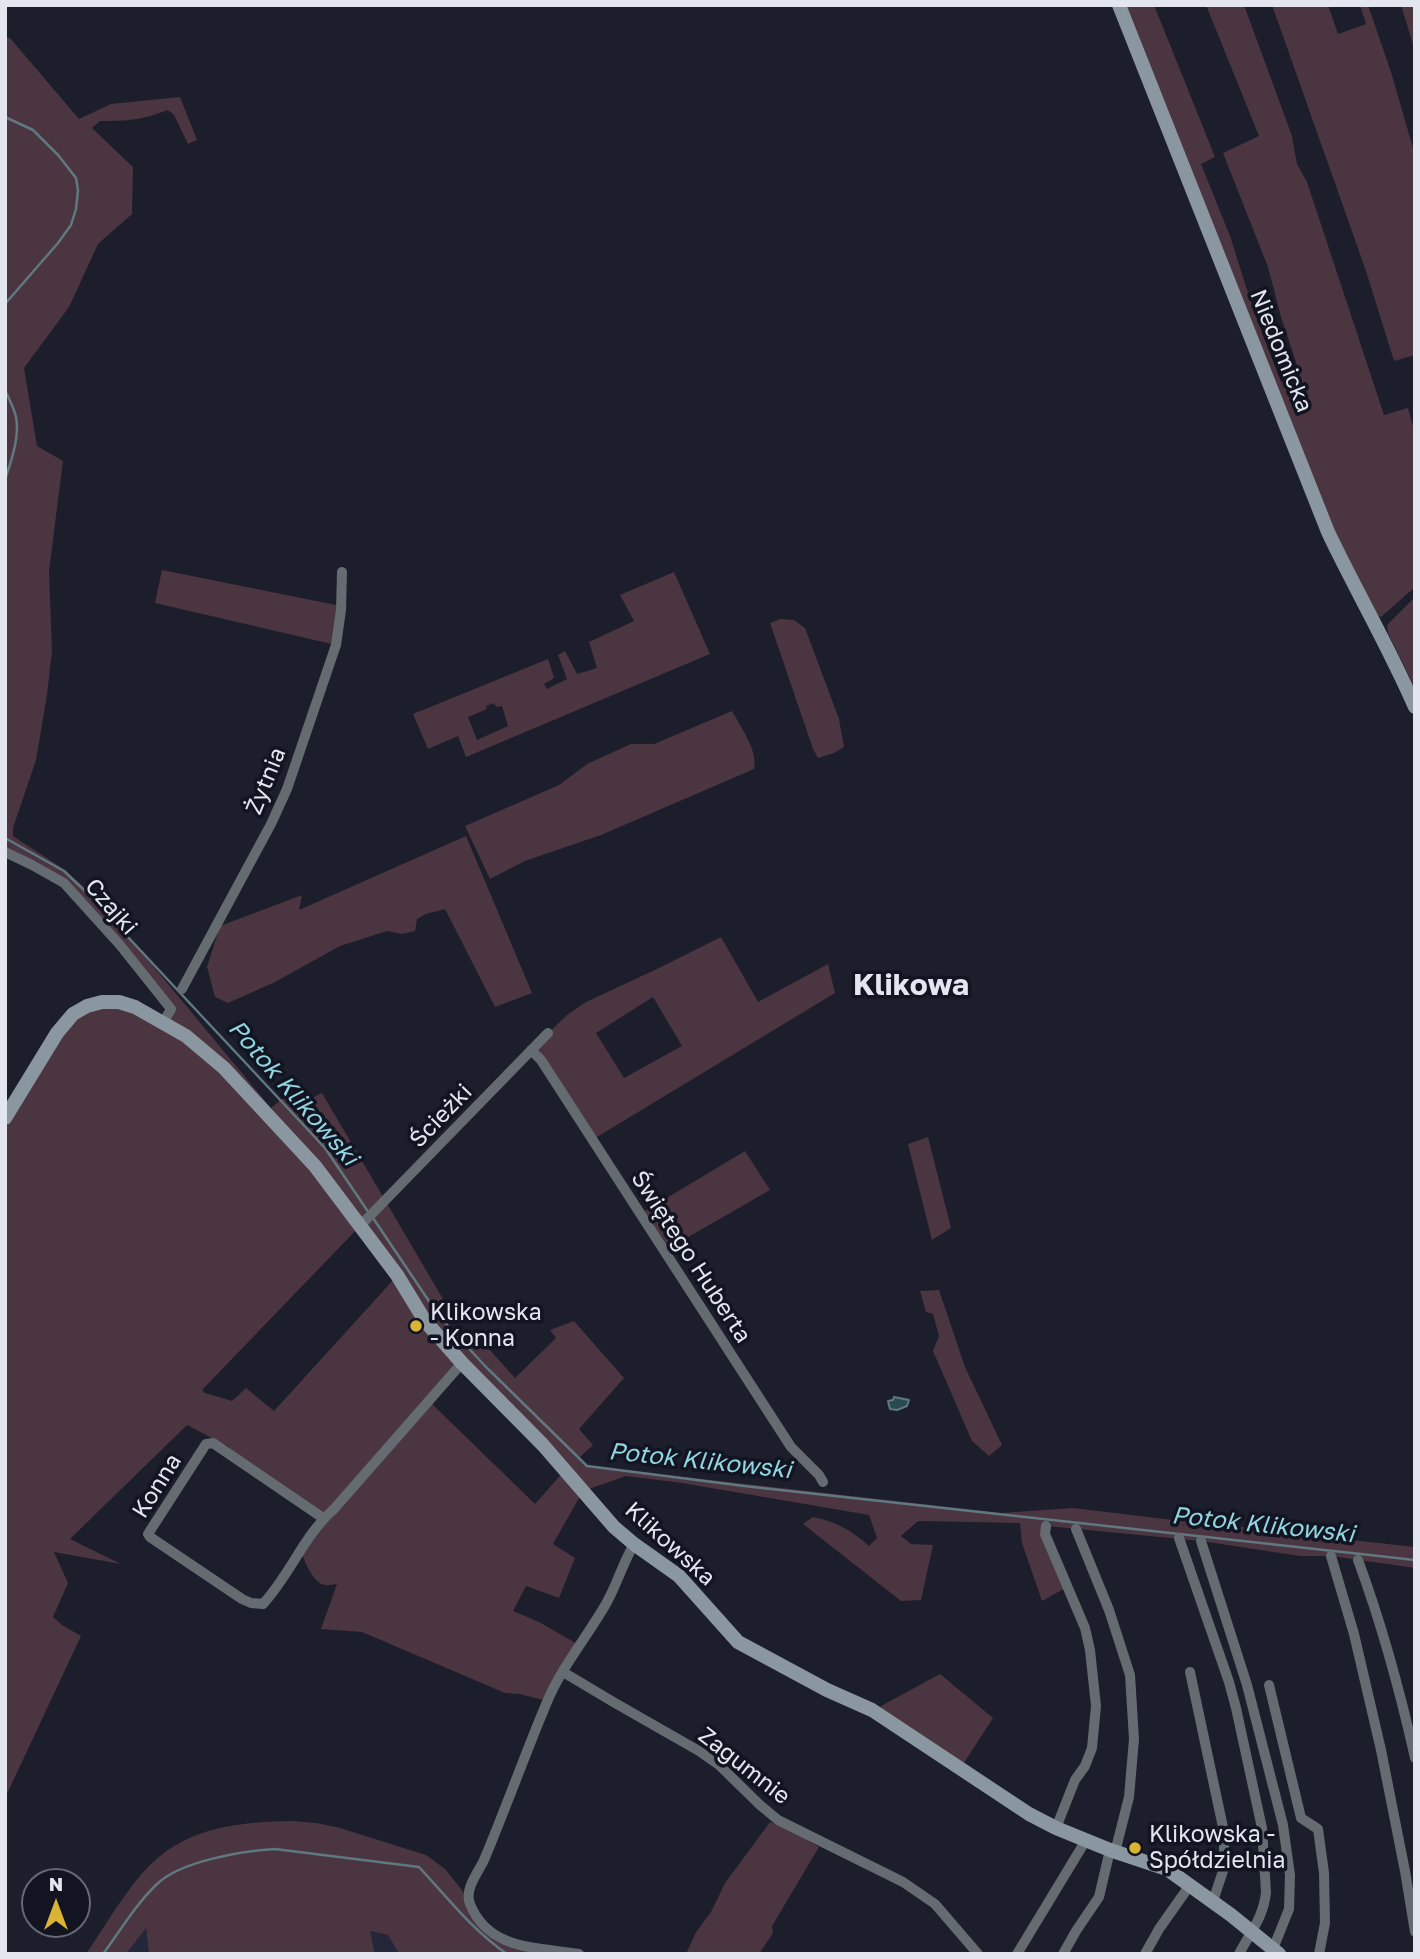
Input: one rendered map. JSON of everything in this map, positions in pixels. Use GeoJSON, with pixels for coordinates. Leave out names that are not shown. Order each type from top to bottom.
{"type":"FeatureCollection","features":[{"type":"Feature","properties":{"kind":"street","name":"Niedomicka"},"geometry":{"type":"LineString","coordinates":[[1119,5],[1328,532],[1395,662],[1415,707]]}},
{"type":"Feature","properties":{"kind":"street","name":"Żytnia"},"geometry":{"type":"LineString","coordinates":[[182,989],[271,824],[287,789],[336,645],[341,610],[342,572]]}},
{"type":"Feature","properties":{"kind":"street","name":"Czajki"},"geometry":{"type":"LineString","coordinates":[[5,852],[33,864],[64,883],[120,945],[171,1009],[163,1023]]}},
{"type":"Feature","properties":{"kind":"street","name":"Klikowska"},"geometry":{"type":"LineString","coordinates":[[5,1118],[57,1033],[73,1014],[80,1010],[102,1002],[119,1002],[135,1007],[186,1036],[224,1068],[367,1218],[425,1321],[463,1363],[543,1446],[614,1527],[679,1576],[738,1642],[827,1690],[872,1710],[1029,1814],[1112,1851],[1167,1869],[1276,1951]]}},
{"type":"Feature","properties":{"kind":"street","name":"Ścieżki"},"geometry":{"type":"LineString","coordinates":[[367,1218],[548,1033]]}},
{"type":"Feature","properties":{"kind":"street","name":"Świętego Huberta"},"geometry":{"type":"LineString","coordinates":[[531,1050],[541,1060],[790,1447],[823,1482]]}},
{"type":"Feature","properties":{"kind":"street","name":"Konna"},"geometry":{"type":"LineString","coordinates":[[323,1518],[213,1443],[206,1444],[148,1534],[242,1599],[263,1604],[286,1575],[323,1518],[334,1509],[463,1363]]}},
{"type":"Feature","properties":{"kind":"street"},"geometry":{"type":"LineString","coordinates":[[1046,1526],[1045,1534],[1087,1636],[1096,1706],[1092,1748],[1085,1766],[1075,1780],[1056,1828]]}},
{"type":"Feature","properties":{"kind":"street"},"geometry":{"type":"LineString","coordinates":[[1063,1954],[1099,1897],[1129,1797],[1134,1739],[1130,1675],[1109,1611],[1076,1529]]}},
{"type":"Feature","properties":{"kind":"street"},"geometry":{"type":"LineString","coordinates":[[1179,1538],[1229,1682],[1262,1828],[1265,1901],[1257,1924],[1239,1954]]}},
{"type":"Feature","properties":{"kind":"street"},"geometry":{"type":"LineString","coordinates":[[1201,1541],[1247,1685],[1283,1825],[1290,1875],[1289,1909],[1276,1951]]}},
{"type":"Feature","properties":{"kind":"street"},"geometry":{"type":"LineString","coordinates":[[579,1954],[519,1947],[498,1937],[485,1926],[469,1902],[470,1887],[493,1838],[547,1701],[607,1602],[634,1544]]}},
{"type":"Feature","properties":{"kind":"street"},"geometry":{"type":"LineString","coordinates":[[1331,1556],[1354,1634],[1388,1783],[1415,1932]]}},
{"type":"Feature","properties":{"kind":"street"},"geometry":{"type":"LineString","coordinates":[[1358,1560],[1388,1647],[1415,1758]]}},
{"type":"Feature","properties":{"kind":"street","name":"Zagumnie"},"geometry":{"type":"LineString","coordinates":[[563,1671],[699,1751],[719,1765],[778,1820],[903,1882],[935,1904],[978,1954]]}},
{"type":"Feature","properties":{"kind":"street"},"geometry":{"type":"LineString","coordinates":[[1190,1672],[1224,1832],[1224,1868],[1213,1901]]}},
{"type":"Feature","properties":{"kind":"street"},"geometry":{"type":"LineString","coordinates":[[1269,1685],[1301,1818],[1318,1829],[1324,1873],[1325,1923],[1319,1954]]}},
{"type":"Feature","properties":{"kind":"street"},"geometry":{"type":"LineString","coordinates":[[1017,1954],[1086,1840]]}},
{"type":"Feature","properties":{"kind":"street"},"geometry":{"type":"LineString","coordinates":[[1145,1954],[1190,1885]]}},
{"type":"Feature","properties":{"kind":"shaded area"},"geometry":{"type":"Polygon","coordinates":[[[1125,5],[1154,5],[1215,157],[1201,164],[1230,236],[1254,312],[1281,382],[1300,374],[1268,267],[1223,153],[1259,136],[1206,5],[1244,5],[1292,136],[1297,164],[1307,182],[1384,415],[1408,408],[1415,433],[1415,587],[1381,617],[1377,615],[1334,530],[1125,5]]]}},
{"type":"Feature","properties":{"kind":"shaded area"},"geometry":{"type":"Polygon","coordinates":[[[1272,5],[1328,5],[1338,34],[1366,24],[1360,5],[1368,5],[1415,155],[1415,355],[1394,361],[1366,271],[1272,5]]]}},
{"type":"Feature","properties":{"kind":"shaded area"},"geometry":{"type":"Polygon","coordinates":[[[1401,5],[1415,5],[1415,51],[1401,5]]]}},
{"type":"Feature","properties":{"kind":"shaded area"},"geometry":{"type":"Polygon","coordinates":[[[5,37],[10,38],[79,119],[111,104],[180,97],[197,140],[188,144],[174,115],[168,110],[135,119],[100,121],[92,128],[133,167],[132,214],[98,244],[69,307],[24,368],[37,446],[63,461],[49,571],[52,651],[47,695],[36,760],[13,828],[13,836],[65,870],[87,890],[271,1108],[292,1091],[302,1103],[322,1093],[443,1299],[433,1308],[460,1339],[472,1330],[515,1378],[556,1338],[550,1330],[574,1321],[624,1378],[579,1429],[593,1445],[579,1458],[587,1466],[1001,1513],[1073,1508],[1223,1526],[1309,1531],[1342,1539],[1415,1547],[1415,1568],[1331,1556],[1300,1556],[1201,1541],[1047,1526],[1067,1587],[1042,1601],[1022,1543],[1020,1523],[918,1521],[901,1536],[911,1544],[933,1545],[921,1600],[901,1601],[803,1524],[813,1517],[829,1521],[850,1531],[869,1546],[877,1538],[869,1515],[626,1476],[583,1491],[553,1544],[575,1558],[559,1598],[526,1586],[513,1611],[539,1622],[579,1645],[547,1701],[505,1693],[362,1632],[321,1629],[337,1584],[325,1585],[317,1580],[310,1572],[301,1552],[322,1518],[231,1456],[229,1447],[187,1425],[70,1539],[121,1564],[54,1552],[68,1583],[53,1617],[81,1636],[5,1798],[5,1130],[38,1069],[74,1017],[102,1002],[163,1023],[171,1009],[75,893],[5,852],[5,37]],[[360,1226],[202,1390],[205,1393],[232,1401],[246,1388],[274,1411],[395,1278],[360,1226]],[[463,1363],[429,1401],[535,1504],[565,1470],[463,1363]]]}},
{"type":"Feature","properties":{"kind":"shaded area"},"geometry":{"type":"Polygon","coordinates":[[[162,570],[341,606],[336,645],[155,603],[162,570]]]}},
{"type":"Feature","properties":{"kind":"shaded area"},"geometry":{"type":"Polygon","coordinates":[[[674,572],[710,654],[466,757],[458,736],[428,749],[413,714],[548,659],[554,678],[544,684],[547,689],[567,679],[558,655],[565,651],[577,674],[597,668],[589,642],[634,621],[620,595],[674,572]],[[494,703],[468,717],[477,740],[508,726],[502,706],[496,707],[494,703]]]}},
{"type":"Feature","properties":{"kind":"shaded area"},"geometry":{"type":"Polygon","coordinates":[[[1415,597],[1415,688],[1388,633],[1387,625],[1415,597]]]}},
{"type":"Feature","properties":{"kind":"shaded area"},"geometry":{"type":"Polygon","coordinates":[[[780,619],[794,620],[805,628],[839,719],[844,747],[834,753],[818,758],[813,749],[770,623],[780,619]]]}},
{"type":"Feature","properties":{"kind":"shaded area"},"geometry":{"type":"Polygon","coordinates":[[[732,711],[754,754],[754,769],[601,835],[525,861],[490,879],[465,826],[559,785],[587,764],[631,744],[654,744],[732,711]]]}},
{"type":"Feature","properties":{"kind":"shaded area"},"geometry":{"type":"Polygon","coordinates":[[[466,836],[532,993],[495,1007],[445,909],[417,919],[415,931],[402,934],[387,931],[340,946],[275,982],[228,1003],[215,997],[207,967],[220,926],[302,895],[299,910],[466,836]]]}},
{"type":"Feature","properties":{"kind":"shaded area"},"geometry":{"type":"Polygon","coordinates":[[[721,937],[758,1002],[828,964],[835,993],[592,1140],[531,1050],[567,1015],[586,1002],[721,937]],[[653,997],[596,1033],[624,1078],[682,1046],[653,997]]]}},
{"type":"Feature","properties":{"kind":"shaded area"},"geometry":{"type":"Polygon","coordinates":[[[928,1137],[951,1228],[932,1240],[908,1144],[928,1137]]]}},
{"type":"Feature","properties":{"kind":"shaded area"},"geometry":{"type":"Polygon","coordinates":[[[745,1151],[770,1190],[664,1251],[640,1214],[745,1151]]]}},
{"type":"Feature","properties":{"kind":"shaded area"},"geometry":{"type":"Polygon","coordinates":[[[939,1290],[965,1367],[1002,1445],[989,1456],[972,1441],[933,1351],[939,1336],[933,1314],[926,1312],[920,1291],[939,1290]]]}},
{"type":"Feature","properties":{"kind":"shaded area"},"geometry":{"type":"Polygon","coordinates":[[[894,1397],[909,1400],[907,1406],[897,1410],[890,1409],[888,1401],[894,1397]]]}},
{"type":"Feature","properties":{"kind":"shaded area"},"geometry":{"type":"Polygon","coordinates":[[[940,1674],[993,1718],[960,1769],[880,1715],[881,1706],[940,1674]]]}},
{"type":"Feature","properties":{"kind":"shaded area"},"geometry":{"type":"Polygon","coordinates":[[[293,1821],[340,1828],[426,1855],[445,1869],[474,1911],[498,1937],[579,1954],[399,1954],[388,1935],[370,1931],[375,1954],[149,1954],[146,1928],[126,1954],[86,1954],[134,1883],[167,1851],[183,1841],[218,1828],[293,1821]]]}},
{"type":"Feature","properties":{"kind":"shaded area"},"geometry":{"type":"Polygon","coordinates":[[[770,1822],[793,1831],[819,1847],[772,1926],[773,1933],[759,1954],[686,1954],[725,1883],[770,1822]]]}},
{"type":"Feature","properties":{"kind":"shaded area"},"geometry":{"type":"Polygon","coordinates":[[[146,1927],[149,1954],[126,1954],[146,1927]]]}},
{"type":"Feature","properties":{"kind":"shaded area"},"geometry":{"type":"Polygon","coordinates":[[[370,1931],[388,1935],[399,1954],[375,1954],[370,1931]]]}},
{"type":"Feature","properties":{"kind":"waterway"},"geometry":{"type":"LineString","coordinates":[[5,117],[33,130],[76,178],[78,190],[71,225],[5,304]]}},
{"type":"Feature","properties":{"kind":"waterway"},"geometry":{"type":"LineString","coordinates":[[5,390],[17,425],[14,449],[5,480]]}},
{"type":"Feature","properties":{"kind":"waterway","name":"Potok Klikowski"},"geometry":{"type":"LineString","coordinates":[[5,838],[64,871],[85,891],[325,1148],[369,1213]]}},
{"type":"Feature","properties":{"kind":"waterway","name":"Potok Klikowski"},"geometry":{"type":"LineString","coordinates":[[373,1218],[439,1316],[485,1366],[587,1466],[744,1486],[1415,1560]]}},
{"type":"Feature","properties":{"kind":"waterway"},"geometry":{"type":"LineString","coordinates":[[103,1954],[142,1900],[168,1876],[196,1863],[246,1852],[275,1849],[419,1867],[471,1924],[507,1954]]}},
{"type":"Feature","properties":{"kind":"place","name":"Klikowska - Konna"},"geometry":{"type":"Point","coordinates":[416,1326]}},
{"type":"Feature","properties":{"kind":"place","name":"Klikowska - Spółdzielnia"},"geometry":{"type":"Point","coordinates":[1135,1848]}},
{"type":"Feature","properties":{"kind":"district","name":"Klikowa"},"geometry":{"type":"Point","coordinates":[911,985]}}]}
